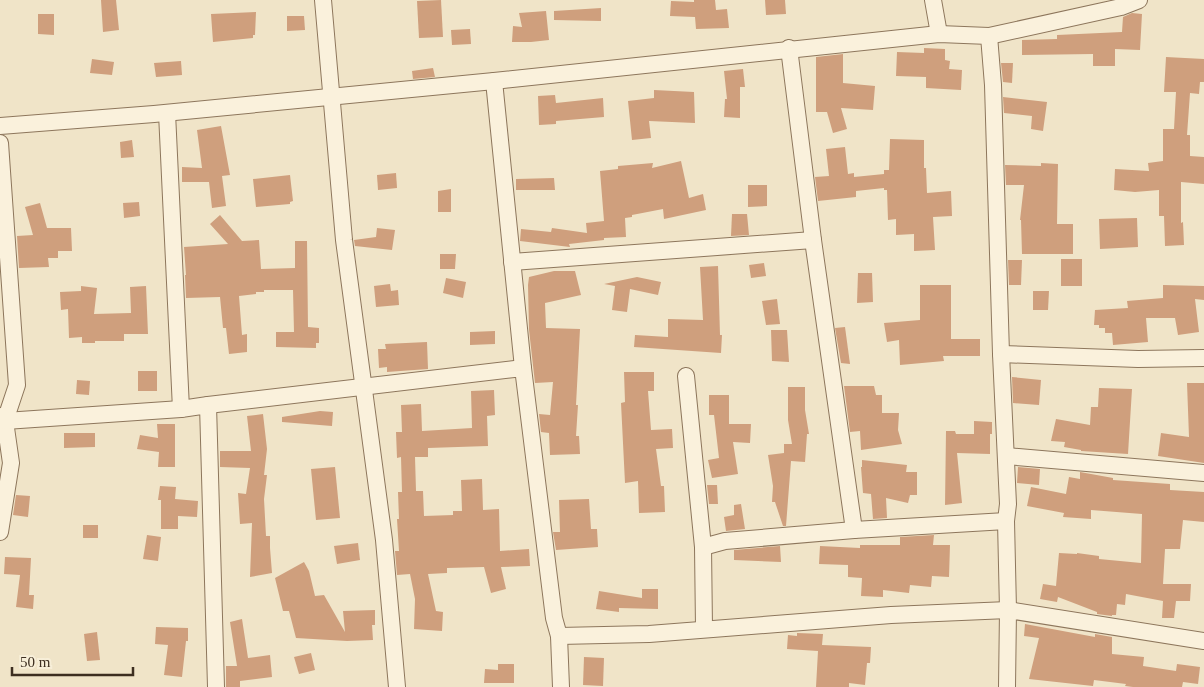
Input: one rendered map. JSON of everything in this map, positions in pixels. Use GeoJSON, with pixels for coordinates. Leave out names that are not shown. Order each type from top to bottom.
{"type":"FeatureCollection","features":[{"type":"Feature","properties":{"kind":"street"},"geometry":{"type":"LineString","coordinates":[[323,0],[344,240],[384,540],[396,687]]}},
{"type":"Feature","properties":{"kind":"street"},"geometry":{"type":"LineString","coordinates":[[933,0],[939,34]]}},
{"type":"Feature","properties":{"kind":"street"},"geometry":{"type":"LineString","coordinates":[[0,126],[166,113],[494,81],[789,48],[939,34],[988,36],[1121,7],[1139,0]]}},
{"type":"Feature","properties":{"kind":"street"},"geometry":{"type":"LineString","coordinates":[[988,36],[993,85],[1001,354],[1008,504],[1006,521],[1007,687]]}},
{"type":"Feature","properties":{"kind":"street"},"geometry":{"type":"LineString","coordinates":[[789,48],[813,240],[854,530]]}},
{"type":"Feature","properties":{"kind":"street"},"geometry":{"type":"LineString","coordinates":[[494,81],[523,368],[554,618],[559,636],[561,687]]}},
{"type":"Feature","properties":{"kind":"street"},"geometry":{"type":"LineString","coordinates":[[166,113],[181,409]]}},
{"type":"Feature","properties":{"kind":"street"},"geometry":{"type":"LineString","coordinates":[[0,143],[17,385],[3,418],[11,463],[0,532]]}},
{"type":"Feature","properties":{"kind":"street"},"geometry":{"type":"LineString","coordinates":[[512,262],[813,240]]}},
{"type":"Feature","properties":{"kind":"street"},"geometry":{"type":"LineString","coordinates":[[1001,354],[1138,359],[1204,358]]}},
{"type":"Feature","properties":{"kind":"street"},"geometry":{"type":"LineString","coordinates":[[3,418],[181,409],[523,368]]}},
{"type":"Feature","properties":{"kind":"street"},"geometry":{"type":"LineString","coordinates":[[686,376],[703,547],[704,628]]}},
{"type":"Feature","properties":{"kind":"street"},"geometry":{"type":"LineString","coordinates":[[208,406],[216,687]]}},
{"type":"Feature","properties":{"kind":"street"},"geometry":{"type":"LineString","coordinates":[[1006,456],[1204,473]]}},
{"type":"Feature","properties":{"kind":"street"},"geometry":{"type":"LineString","coordinates":[[703,547],[725,541],[854,530],[1006,521]]}},
{"type":"Feature","properties":{"kind":"street"},"geometry":{"type":"LineString","coordinates":[[559,636],[648,634],[704,628],[891,615],[1008,610],[1204,641]]}},
{"type":"Feature","properties":{"kind":"building"},"geometry":{"type":"Polygon","coordinates":[[[101,0],[116,0],[119,30],[103,32],[101,0]]]}},
{"type":"Feature","properties":{"kind":"building"},"geometry":{"type":"Polygon","coordinates":[[[441,0],[443,37],[419,38],[417,1],[441,0]]]}},
{"type":"Feature","properties":{"kind":"building"},"geometry":{"type":"Polygon","coordinates":[[[694,0],[715,0],[716,10],[727,9],[729,28],[696,29],[695,17],[670,16],[671,1],[694,2],[694,0]]]}},
{"type":"Feature","properties":{"kind":"building"},"geometry":{"type":"Polygon","coordinates":[[[765,0],[785,0],[786,14],[766,15],[765,0]]]}},
{"type":"Feature","properties":{"kind":"building"},"geometry":{"type":"Polygon","coordinates":[[[601,8],[601,21],[554,20],[554,11],[601,8]]]}},
{"type":"Feature","properties":{"kind":"building"},"geometry":{"type":"Polygon","coordinates":[[[546,11],[549,40],[512,42],[513,26],[522,27],[519,13],[546,11]]]}},
{"type":"Feature","properties":{"kind":"building"},"geometry":{"type":"Polygon","coordinates":[[[256,12],[255,35],[253,35],[253,38],[213,42],[211,14],[256,12]]]}},
{"type":"Feature","properties":{"kind":"building"},"geometry":{"type":"Polygon","coordinates":[[[1132,13],[1142,14],[1140,50],[1115,49],[1115,66],[1093,66],[1093,54],[1022,55],[1022,40],[1057,39],[1057,35],[1122,32],[1123,17],[1132,13]]]}},
{"type":"Feature","properties":{"kind":"building"},"geometry":{"type":"Polygon","coordinates":[[[38,14],[54,14],[54,35],[38,34],[38,14]]]}},
{"type":"Feature","properties":{"kind":"building"},"geometry":{"type":"Polygon","coordinates":[[[287,16],[304,16],[305,30],[287,31],[287,16]]]}},
{"type":"Feature","properties":{"kind":"building"},"geometry":{"type":"Polygon","coordinates":[[[470,29],[471,44],[452,45],[451,30],[470,29]]]}},
{"type":"Feature","properties":{"kind":"building"},"geometry":{"type":"Polygon","coordinates":[[[924,48],[945,49],[945,60],[950,61],[949,69],[962,70],[961,90],[926,88],[926,77],[896,76],[897,52],[924,53],[924,48]]]}},
{"type":"Feature","properties":{"kind":"building"},"geometry":{"type":"Polygon","coordinates":[[[843,54],[843,83],[875,86],[873,110],[841,108],[847,129],[833,133],[827,112],[816,112],[816,57],[843,54]]]}},
{"type":"Feature","properties":{"kind":"building"},"geometry":{"type":"Polygon","coordinates":[[[1166,57],[1204,59],[1204,82],[1200,82],[1199,94],[1190,93],[1187,135],[1190,135],[1190,156],[1204,157],[1204,184],[1181,182],[1181,223],[1183,222],[1184,245],[1165,246],[1164,216],[1159,216],[1159,190],[1135,192],[1114,190],[1115,169],[1149,171],[1148,163],[1163,161],[1163,129],[1174,129],[1176,92],[1164,92],[1166,57]]]}},
{"type":"Feature","properties":{"kind":"building"},"geometry":{"type":"Polygon","coordinates":[[[92,59],[114,62],[112,75],[90,73],[92,59]]]}},
{"type":"Feature","properties":{"kind":"building"},"geometry":{"type":"Polygon","coordinates":[[[181,61],[182,75],[156,77],[154,63],[181,61]]]}},
{"type":"Feature","properties":{"kind":"building"},"geometry":{"type":"Polygon","coordinates":[[[1001,63],[1013,63],[1012,83],[1003,82],[1001,63]]]}},
{"type":"Feature","properties":{"kind":"building"},"geometry":{"type":"Polygon","coordinates":[[[433,68],[435,77],[413,79],[412,71],[433,68]]]}},
{"type":"Feature","properties":{"kind":"building"},"geometry":{"type":"Polygon","coordinates":[[[743,69],[745,87],[740,87],[740,118],[724,117],[725,99],[727,99],[724,71],[743,69]]]}},
{"type":"Feature","properties":{"kind":"building"},"geometry":{"type":"Polygon","coordinates":[[[654,90],[694,92],[695,123],[649,121],[651,138],[632,140],[628,101],[654,98],[654,90]]]}},
{"type":"Feature","properties":{"kind":"building"},"geometry":{"type":"Polygon","coordinates":[[[555,95],[556,103],[603,98],[604,117],[556,121],[556,124],[539,125],[538,96],[555,95]]]}},
{"type":"Feature","properties":{"kind":"building"},"geometry":{"type":"Polygon","coordinates":[[[1003,97],[1047,102],[1043,131],[1031,129],[1032,116],[1004,113],[1003,97]]]}},
{"type":"Feature","properties":{"kind":"building"},"geometry":{"type":"Polygon","coordinates":[[[221,126],[230,175],[222,176],[226,206],[212,208],[209,182],[182,182],[182,167],[202,168],[197,130],[221,126]]]}},
{"type":"Feature","properties":{"kind":"building"},"geometry":{"type":"Polygon","coordinates":[[[890,139],[924,140],[924,168],[926,168],[927,193],[951,191],[952,216],[933,217],[935,250],[914,251],[914,234],[896,235],[896,219],[888,220],[887,190],[884,190],[884,188],[856,191],[856,197],[818,201],[815,177],[829,176],[826,149],[845,147],[848,174],[854,173],[854,177],[884,174],[884,170],[889,170],[890,139]]]}},
{"type":"Feature","properties":{"kind":"building"},"geometry":{"type":"Polygon","coordinates":[[[132,140],[134,157],[121,158],[120,142],[132,140]]]}},
{"type":"Feature","properties":{"kind":"building"},"geometry":{"type":"Polygon","coordinates":[[[681,161],[689,198],[703,194],[706,210],[664,219],[663,209],[632,215],[632,217],[625,218],[626,237],[604,238],[604,240],[569,244],[570,247],[520,241],[521,229],[551,232],[552,228],[587,233],[586,223],[604,221],[600,171],[618,169],[618,166],[653,163],[652,168],[681,161]]]}},
{"type":"Feature","properties":{"kind":"building"},"geometry":{"type":"Polygon","coordinates":[[[1041,163],[1058,164],[1057,224],[1073,224],[1073,254],[1022,254],[1020,220],[1024,185],[1006,185],[1005,165],[1041,166],[1041,163]]]}},
{"type":"Feature","properties":{"kind":"building"},"geometry":{"type":"Polygon","coordinates":[[[396,173],[397,188],[378,190],[377,175],[396,173]]]}},
{"type":"Feature","properties":{"kind":"building"},"geometry":{"type":"Polygon","coordinates":[[[290,175],[293,201],[290,204],[256,207],[253,179],[290,175]]]}},
{"type":"Feature","properties":{"kind":"building"},"geometry":{"type":"Polygon","coordinates":[[[554,178],[555,190],[516,190],[516,179],[554,178]]]}},
{"type":"Feature","properties":{"kind":"building"},"geometry":{"type":"Polygon","coordinates":[[[748,185],[767,185],[767,206],[748,207],[748,185]]]}},
{"type":"Feature","properties":{"kind":"building"},"geometry":{"type":"Polygon","coordinates":[[[451,189],[451,212],[438,212],[438,191],[451,189]]]}},
{"type":"Feature","properties":{"kind":"building"},"geometry":{"type":"Polygon","coordinates":[[[139,202],[140,216],[124,218],[123,203],[139,202]]]}},
{"type":"Feature","properties":{"kind":"building"},"geometry":{"type":"Polygon","coordinates":[[[40,203],[47,228],[71,228],[72,251],[58,251],[58,258],[48,258],[49,267],[19,268],[17,236],[33,235],[25,207],[40,203]]]}},
{"type":"Feature","properties":{"kind":"building"},"geometry":{"type":"Polygon","coordinates":[[[732,214],[747,214],[749,235],[731,236],[732,214]]]}},
{"type":"Feature","properties":{"kind":"building"},"geometry":{"type":"Polygon","coordinates":[[[220,215],[242,241],[259,240],[261,269],[295,268],[295,241],[307,241],[308,327],[319,328],[319,343],[316,343],[316,348],[276,347],[276,332],[294,332],[293,290],[264,290],[264,292],[256,292],[256,294],[239,296],[242,335],[247,334],[247,352],[229,354],[226,328],[223,328],[220,297],[186,298],[184,247],[228,244],[210,224],[220,215]]]}},
{"type":"Feature","properties":{"kind":"building"},"geometry":{"type":"Polygon","coordinates":[[[1137,218],[1138,247],[1100,249],[1099,219],[1137,218]]]}},
{"type":"Feature","properties":{"kind":"building"},"geometry":{"type":"Polygon","coordinates":[[[377,228],[395,230],[392,250],[355,246],[354,240],[376,237],[377,228]]]}},
{"type":"Feature","properties":{"kind":"building"},"geometry":{"type":"Polygon","coordinates":[[[440,254],[456,254],[455,269],[440,269],[440,254]]]}},
{"type":"Feature","properties":{"kind":"building"},"geometry":{"type":"Polygon","coordinates":[[[1061,259],[1082,259],[1082,286],[1061,286],[1061,259]]]}},
{"type":"Feature","properties":{"kind":"building"},"geometry":{"type":"Polygon","coordinates":[[[1008,260],[1022,260],[1021,285],[1009,285],[1008,260]]]}},
{"type":"Feature","properties":{"kind":"building"},"geometry":{"type":"Polygon","coordinates":[[[764,263],[766,276],[751,278],[749,265],[764,263]]]}},
{"type":"Feature","properties":{"kind":"building"},"geometry":{"type":"Polygon","coordinates":[[[718,266],[720,335],[722,335],[721,353],[634,347],[635,335],[668,337],[668,319],[703,320],[700,267],[718,266]]]}},
{"type":"Feature","properties":{"kind":"building"},"geometry":{"type":"Polygon","coordinates":[[[554,271],[575,271],[581,295],[545,303],[546,328],[580,329],[576,436],[579,436],[580,454],[550,455],[549,433],[541,432],[539,414],[550,415],[553,382],[535,383],[529,330],[528,285],[529,277],[554,271]]]}},
{"type":"Feature","properties":{"kind":"building"},"geometry":{"type":"Polygon","coordinates":[[[858,273],[872,273],[873,302],[857,303],[858,273]]]}},
{"type":"Feature","properties":{"kind":"building"},"geometry":{"type":"Polygon","coordinates":[[[637,277],[661,282],[658,295],[630,289],[627,312],[612,310],[615,286],[604,284],[637,277]]]}},
{"type":"Feature","properties":{"kind":"building"},"geometry":{"type":"Polygon","coordinates":[[[446,278],[466,282],[463,298],[443,293],[446,278]]]}},
{"type":"Feature","properties":{"kind":"building"},"geometry":{"type":"Polygon","coordinates":[[[390,284],[391,291],[398,290],[399,305],[376,307],[374,286],[390,284]]]}},
{"type":"Feature","properties":{"kind":"building"},"geometry":{"type":"Polygon","coordinates":[[[920,285],[951,285],[951,339],[980,339],[980,356],[943,356],[944,361],[900,365],[899,340],[887,342],[884,323],[920,320],[920,285]]]}},
{"type":"Feature","properties":{"kind":"building"},"geometry":{"type":"Polygon","coordinates":[[[1163,285],[1204,286],[1204,300],[1195,299],[1199,332],[1178,335],[1175,318],[1146,318],[1148,342],[1113,345],[1112,333],[1105,333],[1105,328],[1099,328],[1099,325],[1094,325],[1095,310],[1128,308],[1127,301],[1163,298],[1163,285]]]}},
{"type":"Feature","properties":{"kind":"building"},"geometry":{"type":"Polygon","coordinates":[[[81,286],[97,288],[94,314],[131,313],[130,287],[146,286],[148,334],[124,334],[124,341],[95,341],[95,343],[82,343],[82,337],[69,338],[68,309],[61,310],[60,292],[81,291],[81,286]]]}},
{"type":"Feature","properties":{"kind":"building"},"geometry":{"type":"Polygon","coordinates":[[[1033,291],[1049,291],[1048,310],[1033,310],[1033,291]]]}},
{"type":"Feature","properties":{"kind":"building"},"geometry":{"type":"Polygon","coordinates":[[[777,299],[780,324],[766,325],[762,301],[777,299]]]}},
{"type":"Feature","properties":{"kind":"building"},"geometry":{"type":"Polygon","coordinates":[[[845,327],[850,364],[841,363],[835,328],[845,327]]]}},
{"type":"Feature","properties":{"kind":"building"},"geometry":{"type":"Polygon","coordinates":[[[771,330],[787,330],[789,362],[772,361],[771,330]]]}},
{"type":"Feature","properties":{"kind":"building"},"geometry":{"type":"Polygon","coordinates":[[[495,331],[495,344],[470,345],[470,332],[495,331]]]}},
{"type":"Feature","properties":{"kind":"building"},"geometry":{"type":"Polygon","coordinates":[[[427,342],[428,369],[387,372],[387,367],[379,368],[378,349],[386,349],[385,344],[427,342]]]}},
{"type":"Feature","properties":{"kind":"building"},"geometry":{"type":"Polygon","coordinates":[[[138,371],[157,371],[157,391],[138,391],[138,371]]]}},
{"type":"Feature","properties":{"kind":"building"},"geometry":{"type":"Polygon","coordinates":[[[624,372],[654,372],[654,391],[648,391],[651,430],[672,429],[673,448],[656,449],[661,486],[664,486],[665,512],[639,513],[638,481],[625,483],[621,403],[625,402],[624,372]]]}},
{"type":"Feature","properties":{"kind":"building"},"geometry":{"type":"Polygon","coordinates":[[[1012,377],[1041,380],[1039,405],[1013,403],[1012,377]]]}},
{"type":"Feature","properties":{"kind":"building"},"geometry":{"type":"Polygon","coordinates":[[[77,380],[90,381],[89,395],[76,394],[77,380]]]}},
{"type":"Feature","properties":{"kind":"building"},"geometry":{"type":"Polygon","coordinates":[[[1187,383],[1204,383],[1204,463],[1158,456],[1161,433],[1189,437],[1187,383]]]}},
{"type":"Feature","properties":{"kind":"building"},"geometry":{"type":"Polygon","coordinates":[[[844,386],[874,386],[876,395],[882,395],[882,413],[899,413],[898,430],[902,444],[861,450],[860,431],[850,432],[844,386]]]}},
{"type":"Feature","properties":{"kind":"building"},"geometry":{"type":"Polygon","coordinates":[[[788,387],[805,387],[805,410],[809,434],[807,434],[805,462],[791,461],[786,526],[783,526],[775,502],[772,502],[773,486],[768,455],[784,453],[784,444],[792,444],[788,420],[788,387]]]}},
{"type":"Feature","properties":{"kind":"building"},"geometry":{"type":"Polygon","coordinates":[[[1099,388],[1132,389],[1128,454],[1081,451],[1064,447],[1065,442],[1051,441],[1056,419],[1090,425],[1091,407],[1098,407],[1099,388]]]}},
{"type":"Feature","properties":{"kind":"building"},"geometry":{"type":"Polygon","coordinates":[[[494,390],[495,415],[487,416],[488,446],[428,448],[428,457],[415,457],[416,491],[423,491],[424,516],[453,515],[453,511],[462,511],[461,480],[482,479],[483,510],[499,509],[500,551],[529,549],[530,566],[501,567],[506,589],[491,593],[484,567],[447,568],[447,573],[428,574],[436,611],[443,612],[442,631],[414,629],[415,599],[410,574],[397,575],[395,551],[399,551],[398,492],[402,492],[401,457],[397,458],[396,432],[402,432],[401,405],[421,404],[422,431],[472,428],[471,391],[494,390]]]}},
{"type":"Feature","properties":{"kind":"building"},"geometry":{"type":"Polygon","coordinates":[[[709,395],[729,395],[729,424],[751,424],[750,443],[733,442],[738,474],[712,478],[708,460],[719,458],[714,415],[709,415],[709,395]]]}},
{"type":"Feature","properties":{"kind":"building"},"geometry":{"type":"Polygon","coordinates":[[[320,411],[333,412],[332,426],[282,422],[282,417],[320,411]]]}},
{"type":"Feature","properties":{"kind":"building"},"geometry":{"type":"Polygon","coordinates":[[[263,414],[267,449],[264,475],[267,475],[264,499],[266,536],[270,536],[272,573],[250,577],[252,523],[240,524],[238,493],[246,494],[250,468],[220,467],[220,451],[251,451],[247,416],[263,414]]]}},
{"type":"Feature","properties":{"kind":"building"},"geometry":{"type":"Polygon","coordinates":[[[974,421],[992,422],[990,454],[957,453],[962,503],[945,505],[946,431],[955,431],[956,434],[974,434],[974,421]]]}},
{"type":"Feature","properties":{"kind":"building"},"geometry":{"type":"Polygon","coordinates":[[[157,424],[175,424],[175,467],[158,467],[159,452],[137,449],[140,435],[158,438],[157,424]]]}},
{"type":"Feature","properties":{"kind":"building"},"geometry":{"type":"Polygon","coordinates":[[[64,433],[95,433],[95,447],[64,448],[64,433]]]}},
{"type":"Feature","properties":{"kind":"building"},"geometry":{"type":"Polygon","coordinates":[[[862,460],[907,465],[906,472],[917,472],[917,495],[910,495],[908,503],[886,498],[887,518],[873,519],[871,494],[863,493],[862,460]]]}},
{"type":"Feature","properties":{"kind":"building"},"geometry":{"type":"Polygon","coordinates":[[[335,467],[340,518],[316,520],[311,469],[335,467]]]}},
{"type":"Feature","properties":{"kind":"building"},"geometry":{"type":"Polygon","coordinates":[[[1018,467],[1040,469],[1039,485],[1017,483],[1018,467]]]}},
{"type":"Feature","properties":{"kind":"building"},"geometry":{"type":"Polygon","coordinates":[[[1080,472],[1113,478],[1113,480],[1170,484],[1170,490],[1204,492],[1204,522],[1183,520],[1180,549],[1165,549],[1163,584],[1191,584],[1190,601],[1176,601],[1174,618],[1162,618],[1163,601],[1126,594],[1125,605],[1117,604],[1116,615],[1112,616],[1097,614],[1097,612],[1058,597],[1057,602],[1040,599],[1043,584],[1056,586],[1059,553],[1077,553],[1099,556],[1099,559],[1141,563],[1142,514],[1091,510],[1091,519],[1063,517],[1064,513],[1027,506],[1031,487],[1066,494],[1069,477],[1080,479],[1080,472]]]}},
{"type":"Feature","properties":{"kind":"building"},"geometry":{"type":"Polygon","coordinates":[[[707,485],[717,485],[718,504],[709,504],[707,485]]]}},
{"type":"Feature","properties":{"kind":"building"},"geometry":{"type":"Polygon","coordinates":[[[160,486],[176,487],[175,499],[198,501],[197,517],[178,516],[178,529],[161,529],[161,500],[158,500],[160,486]]]}},
{"type":"Feature","properties":{"kind":"building"},"geometry":{"type":"Polygon","coordinates":[[[16,495],[30,496],[28,517],[13,515],[16,495]]]}},
{"type":"Feature","properties":{"kind":"building"},"geometry":{"type":"Polygon","coordinates":[[[589,499],[591,529],[597,529],[598,547],[556,550],[553,532],[560,532],[559,500],[589,499]]]}},
{"type":"Feature","properties":{"kind":"building"},"geometry":{"type":"Polygon","coordinates":[[[741,504],[745,529],[726,531],[724,517],[734,515],[734,505],[741,504]]]}},
{"type":"Feature","properties":{"kind":"building"},"geometry":{"type":"Polygon","coordinates":[[[83,525],[98,525],[98,538],[83,538],[83,525]]]}},
{"type":"Feature","properties":{"kind":"building"},"geometry":{"type":"Polygon","coordinates":[[[147,535],[161,537],[158,561],[143,559],[147,535]]]}},
{"type":"Feature","properties":{"kind":"building"},"geometry":{"type":"Polygon","coordinates":[[[934,535],[933,545],[950,545],[949,577],[932,576],[931,587],[910,585],[909,593],[883,590],[883,597],[861,596],[862,578],[848,577],[848,565],[819,564],[820,546],[860,548],[860,545],[900,545],[900,537],[934,535]]]}},
{"type":"Feature","properties":{"kind":"building"},"geometry":{"type":"Polygon","coordinates":[[[358,543],[360,560],[337,564],[334,546],[358,543]]]}},
{"type":"Feature","properties":{"kind":"building"},"geometry":{"type":"Polygon","coordinates":[[[780,546],[781,562],[734,560],[734,550],[780,546]]]}},
{"type":"Feature","properties":{"kind":"building"},"geometry":{"type":"Polygon","coordinates":[[[5,557],[31,558],[29,595],[34,595],[33,609],[16,607],[20,575],[4,574],[5,557]]]}},
{"type":"Feature","properties":{"kind":"building"},"geometry":{"type":"Polygon","coordinates":[[[304,562],[309,571],[315,596],[324,595],[345,632],[343,611],[375,610],[375,625],[372,625],[373,640],[347,641],[296,638],[289,611],[283,611],[275,578],[304,562]]]}},
{"type":"Feature","properties":{"kind":"building"},"geometry":{"type":"Polygon","coordinates":[[[642,589],[658,589],[658,609],[619,608],[619,612],[596,609],[599,591],[642,598],[642,589]]]}},
{"type":"Feature","properties":{"kind":"building"},"geometry":{"type":"Polygon","coordinates":[[[242,619],[248,658],[270,655],[272,677],[240,681],[240,687],[226,687],[226,666],[237,666],[230,622],[242,619]]]}},
{"type":"Feature","properties":{"kind":"building"},"geometry":{"type":"Polygon","coordinates":[[[1025,624],[1095,637],[1095,634],[1112,637],[1112,654],[1144,657],[1143,666],[1176,671],[1177,664],[1200,667],[1198,684],[1183,682],[1182,687],[1133,687],[1125,686],[1126,684],[1094,680],[1093,686],[1029,679],[1039,638],[1024,636],[1025,624]]]}},
{"type":"Feature","properties":{"kind":"building"},"geometry":{"type":"Polygon","coordinates":[[[156,627],[188,628],[188,641],[186,641],[182,677],[164,675],[168,645],[155,644],[156,627]]]}},
{"type":"Feature","properties":{"kind":"building"},"geometry":{"type":"Polygon","coordinates":[[[97,632],[100,660],[87,661],[84,634],[97,632]]]}},
{"type":"Feature","properties":{"kind":"building"},"geometry":{"type":"Polygon","coordinates":[[[797,633],[823,634],[822,645],[871,647],[870,663],[867,663],[865,685],[849,683],[849,687],[816,687],[818,651],[787,649],[788,635],[797,636],[797,633]]]}},
{"type":"Feature","properties":{"kind":"building"},"geometry":{"type":"Polygon","coordinates":[[[311,653],[315,670],[299,674],[294,657],[311,653]]]}},
{"type":"Feature","properties":{"kind":"building"},"geometry":{"type":"Polygon","coordinates":[[[584,657],[604,658],[603,686],[583,685],[584,657]]]}},
{"type":"Feature","properties":{"kind":"building"},"geometry":{"type":"Polygon","coordinates":[[[498,664],[514,664],[514,683],[484,683],[485,669],[498,670],[498,664]]]}}]}
